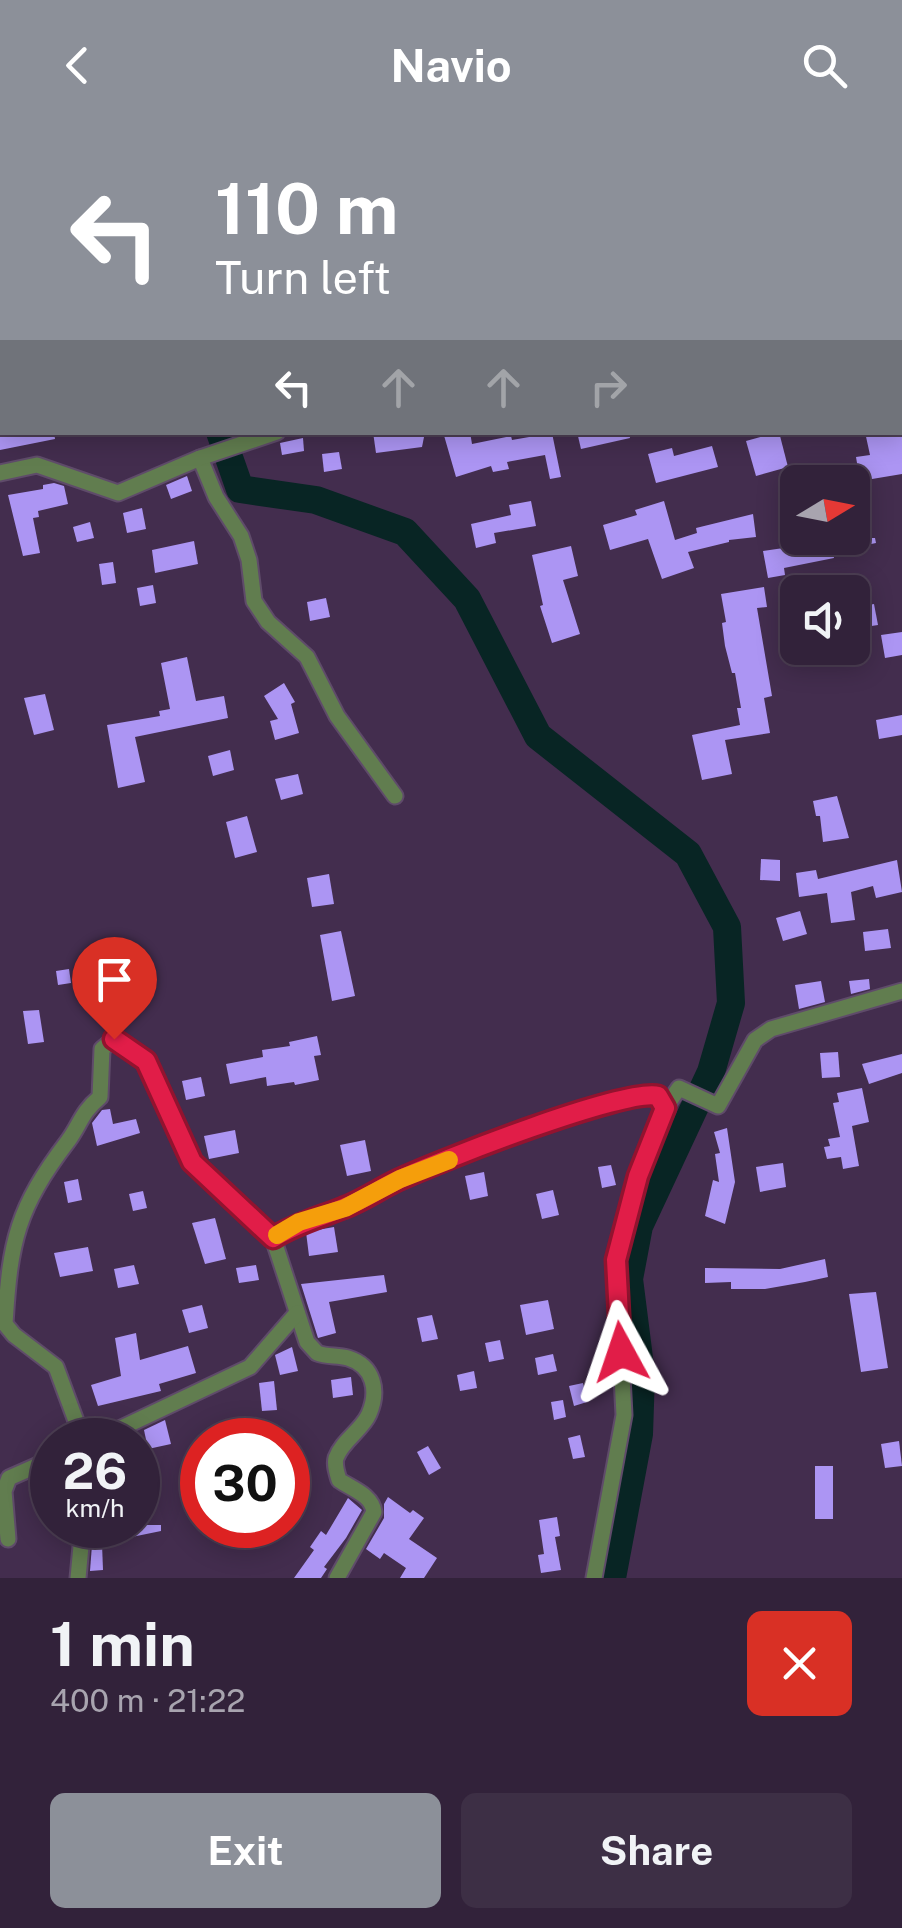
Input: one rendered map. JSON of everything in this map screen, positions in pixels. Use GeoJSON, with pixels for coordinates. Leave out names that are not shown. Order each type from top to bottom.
{"type":"FeatureCollection","features":[{"type":"Feature","properties":{"kind":"street"},"geometry":{"type":"LineString","coordinates":[[0,473],[38,465],[118,493],[200,458],[270,435]]}},
{"type":"Feature","properties":{"kind":"street"},"geometry":{"type":"LineString","coordinates":[[200,458],[216,497],[241,536],[249,560],[254,602],[268,622],[306,657],[337,716],[396,796]]}},
{"type":"Feature","properties":{"kind":"street"},"geometry":{"type":"LineString","coordinates":[[594,1578],[624,1415],[616,1260],[638,1176],[665,1108],[679,1088],[718,1106],[756,1040],[772,1030],[902,991]]}},
{"type":"Feature","properties":{"kind":"street"},"geometry":{"type":"LineString","coordinates":[[75,1418],[56,1367],[4,1324],[8,1276],[20,1217],[45,1169],[71,1137],[83,1112],[100,1097],[102,1049],[114,1039],[146,1061],[192,1162],[273,1238],[307,1342],[317,1354],[346,1357],[364,1366],[374,1380],[369,1415],[336,1456],[335,1468],[339,1480],[366,1496],[374,1512],[337,1578]]}},
{"type":"Feature","properties":{"kind":"street"},"geometry":{"type":"LineString","coordinates":[[273,1238],[299,1222],[345,1208],[400,1179],[586,1108],[652,1094],[658,1096],[665,1108]]}},
{"type":"Feature","properties":{"kind":"street"},"geometry":{"type":"LineString","coordinates":[[142,1418],[250,1367],[297,1313]]}},
{"type":"Feature","properties":{"kind":"street"},"geometry":{"type":"LineString","coordinates":[[8,1539],[4,1491],[9,1478],[30,1469]]}},
{"type":"Feature","properties":{"kind":"street"},"geometry":{"type":"LineString","coordinates":[[78,1578],[81,1548]]}},
{"type":"Feature","properties":{"kind":"building"},"geometry":{"type":"Polygon","coordinates":[[[0,435],[54,435],[55,439],[0,450],[0,435]]]}},
{"type":"Feature","properties":{"kind":"building"},"geometry":{"type":"Polygon","coordinates":[[[373,435],[424,435],[422,447],[376,453],[373,435]]]}},
{"type":"Feature","properties":{"kind":"building"},"geometry":{"type":"Polygon","coordinates":[[[444,435],[470,435],[472,444],[511,436],[512,440],[552,435],[561,477],[550,479],[545,455],[507,462],[509,469],[493,472],[491,466],[456,477],[444,435]]]}},
{"type":"Feature","properties":{"kind":"building"},"geometry":{"type":"Polygon","coordinates":[[[578,435],[630,435],[630,438],[581,449],[578,435]]]}},
{"type":"Feature","properties":{"kind":"building"},"geometry":{"type":"Polygon","coordinates":[[[780,435],[787,465],[756,476],[746,441],[780,435]]]}},
{"type":"Feature","properties":{"kind":"building"},"geometry":{"type":"Polygon","coordinates":[[[866,435],[902,435],[902,474],[870,479],[870,465],[857,465],[856,457],[870,455],[866,435]]]}},
{"type":"Feature","properties":{"kind":"building"},"geometry":{"type":"Polygon","coordinates":[[[303,438],[304,451],[282,455],[280,443],[303,438]]]}},
{"type":"Feature","properties":{"kind":"building"},"geometry":{"type":"Polygon","coordinates":[[[712,446],[718,467],[656,483],[648,454],[672,448],[674,456],[712,446]]]}},
{"type":"Feature","properties":{"kind":"building"},"geometry":{"type":"Polygon","coordinates":[[[339,452],[342,469],[324,472],[322,454],[339,452]]]}},
{"type":"Feature","properties":{"kind":"building"},"geometry":{"type":"Polygon","coordinates":[[[187,476],[192,491],[171,499],[166,485],[187,476]]]}},
{"type":"Feature","properties":{"kind":"building"},"geometry":{"type":"Polygon","coordinates":[[[43,485],[64,486],[68,504],[38,511],[39,517],[33,518],[40,553],[23,556],[8,495],[43,489],[43,485]]]}},
{"type":"Feature","properties":{"kind":"building"},"geometry":{"type":"Polygon","coordinates":[[[531,501],[536,526],[494,533],[496,543],[476,548],[471,524],[511,515],[509,505],[531,501]]]}},
{"type":"Feature","properties":{"kind":"building"},"geometry":{"type":"Polygon","coordinates":[[[664,501],[675,540],[697,533],[696,528],[753,514],[756,537],[688,552],[694,568],[662,579],[648,539],[610,550],[603,525],[637,515],[635,510],[664,501]]]}},
{"type":"Feature","properties":{"kind":"building"},"geometry":{"type":"Polygon","coordinates":[[[142,508],[146,529],[127,533],[123,513],[142,508]]]}},
{"type":"Feature","properties":{"kind":"building"},"geometry":{"type":"Polygon","coordinates":[[[90,522],[94,538],[77,542],[73,527],[90,522]]]}},
{"type":"Feature","properties":{"kind":"building"},"geometry":{"type":"Polygon","coordinates":[[[194,541],[198,564],[155,573],[152,550],[194,541]]]}},
{"type":"Feature","properties":{"kind":"building"},"geometry":{"type":"Polygon","coordinates":[[[571,546],[578,576],[563,580],[580,634],[552,643],[540,606],[543,605],[532,555],[571,546]]]}},
{"type":"Feature","properties":{"kind":"building"},"geometry":{"type":"Polygon","coordinates":[[[780,549],[780,555],[834,558],[784,568],[785,575],[768,578],[763,551],[780,549]]]}},
{"type":"Feature","properties":{"kind":"building"},"geometry":{"type":"Polygon","coordinates":[[[113,562],[116,583],[102,585],[99,564],[113,562]]]}},
{"type":"Feature","properties":{"kind":"building"},"geometry":{"type":"Polygon","coordinates":[[[153,585],[156,603],[140,606],[137,588],[153,585]]]}},
{"type":"Feature","properties":{"kind":"building"},"geometry":{"type":"Polygon","coordinates":[[[764,587],[767,607],[757,608],[772,696],[764,698],[770,733],[725,740],[732,774],[702,780],[692,735],[740,725],[735,673],[725,646],[721,594],[764,587]]]}},
{"type":"Feature","properties":{"kind":"building"},"geometry":{"type":"Polygon","coordinates":[[[326,598],[330,617],[310,621],[307,602],[326,598]]]}},
{"type":"Feature","properties":{"kind":"building"},"geometry":{"type":"Polygon","coordinates":[[[874,604],[878,625],[870,626],[870,605],[874,604]]]}},
{"type":"Feature","properties":{"kind":"building"},"geometry":{"type":"Polygon","coordinates":[[[902,632],[902,655],[885,658],[881,635],[902,632]]]}},
{"type":"Feature","properties":{"kind":"building"},"geometry":{"type":"Polygon","coordinates":[[[187,657],[196,701],[224,696],[228,718],[135,737],[145,782],[118,788],[107,725],[160,716],[159,711],[170,709],[161,663],[187,657]]]}},
{"type":"Feature","properties":{"kind":"building"},"geometry":{"type":"Polygon","coordinates":[[[284,683],[295,702],[291,704],[299,733],[275,740],[270,721],[278,719],[264,696],[284,683]]]}},
{"type":"Feature","properties":{"kind":"building"},"geometry":{"type":"Polygon","coordinates":[[[45,694],[54,730],[34,735],[24,698],[45,694]]]}},
{"type":"Feature","properties":{"kind":"building"},"geometry":{"type":"Polygon","coordinates":[[[902,715],[902,735],[879,739],[876,720],[902,715]]]}},
{"type":"Feature","properties":{"kind":"building"},"geometry":{"type":"Polygon","coordinates":[[[230,750],[234,770],[213,776],[208,756],[230,750]]]}},
{"type":"Feature","properties":{"kind":"building"},"geometry":{"type":"Polygon","coordinates":[[[298,774],[303,794],[281,800],[275,779],[298,774]]]}},
{"type":"Feature","properties":{"kind":"building"},"geometry":{"type":"Polygon","coordinates":[[[837,796],[849,838],[823,842],[820,816],[816,816],[813,801],[837,796]]]}},
{"type":"Feature","properties":{"kind":"building"},"geometry":{"type":"Polygon","coordinates":[[[247,816],[257,852],[235,858],[226,822],[247,816]]]}},
{"type":"Feature","properties":{"kind":"building"},"geometry":{"type":"Polygon","coordinates":[[[761,859],[780,860],[780,881],[760,880],[761,859]]]}},
{"type":"Feature","properties":{"kind":"building"},"geometry":{"type":"Polygon","coordinates":[[[897,860],[902,892],[876,898],[873,886],[851,892],[855,920],[831,923],[827,893],[799,897],[796,873],[816,870],[818,879],[897,860]]]}},
{"type":"Feature","properties":{"kind":"building"},"geometry":{"type":"Polygon","coordinates":[[[329,874],[334,904],[312,907],[307,878],[329,874]]]}},
{"type":"Feature","properties":{"kind":"building"},"geometry":{"type":"Polygon","coordinates":[[[800,911],[807,934],[783,941],[776,918],[800,911]]]}},
{"type":"Feature","properties":{"kind":"building"},"geometry":{"type":"Polygon","coordinates":[[[888,929],[891,948],[865,951],[863,932],[888,929]]]}},
{"type":"Feature","properties":{"kind":"building"},"geometry":{"type":"Polygon","coordinates":[[[341,931],[355,996],[332,1001],[320,935],[341,931]]]}},
{"type":"Feature","properties":{"kind":"building"},"geometry":{"type":"Polygon","coordinates":[[[130,962],[134,988],[117,991],[112,965],[130,962]]]}},
{"type":"Feature","properties":{"kind":"building"},"geometry":{"type":"Polygon","coordinates":[[[69,969],[71,983],[58,985],[56,971],[69,969]]]}},
{"type":"Feature","properties":{"kind":"building"},"geometry":{"type":"Polygon","coordinates":[[[869,979],[870,989],[851,994],[849,981],[869,979]]]}},
{"type":"Feature","properties":{"kind":"building"},"geometry":{"type":"Polygon","coordinates":[[[821,981],[825,1002],[799,1009],[795,985],[821,981]]]}},
{"type":"Feature","properties":{"kind":"building"},"geometry":{"type":"Polygon","coordinates":[[[39,1010],[44,1042],[28,1044],[23,1011],[39,1010]]]}},
{"type":"Feature","properties":{"kind":"building"},"geometry":{"type":"Polygon","coordinates":[[[317,1036],[321,1055],[314,1056],[319,1080],[267,1086],[266,1077],[230,1084],[226,1064],[263,1057],[262,1050],[290,1046],[289,1042],[317,1036]]]}},
{"type":"Feature","properties":{"kind":"building"},"geometry":{"type":"Polygon","coordinates":[[[838,1052],[840,1077],[822,1078],[820,1053],[838,1052]]]}},
{"type":"Feature","properties":{"kind":"building"},"geometry":{"type":"Polygon","coordinates":[[[902,1054],[902,1073],[869,1084],[862,1064],[902,1054]]]}},
{"type":"Feature","properties":{"kind":"building"},"geometry":{"type":"Polygon","coordinates":[[[201,1077],[205,1096],[186,1100],[182,1081],[201,1077]]]}},
{"type":"Feature","properties":{"kind":"building"},"geometry":{"type":"Polygon","coordinates":[[[862,1088],[869,1122],[852,1126],[859,1166],[843,1169],[841,1157],[827,1159],[824,1147],[830,1146],[828,1139],[840,1137],[833,1103],[839,1102],[837,1093],[862,1088]]]}},
{"type":"Feature","properties":{"kind":"building"},"geometry":{"type":"Polygon","coordinates":[[[110,1109],[113,1124],[136,1119],[140,1133],[97,1146],[92,1123],[102,1110],[110,1109]]]}},
{"type":"Feature","properties":{"kind":"building"},"geometry":{"type":"Polygon","coordinates":[[[727,1128],[735,1182],[725,1224],[705,1216],[713,1180],[719,1182],[715,1154],[720,1153],[714,1132],[727,1128]]]}},
{"type":"Feature","properties":{"kind":"building"},"geometry":{"type":"Polygon","coordinates":[[[235,1130],[239,1153],[209,1159],[204,1136],[235,1130]]]}},
{"type":"Feature","properties":{"kind":"building"},"geometry":{"type":"Polygon","coordinates":[[[365,1140],[371,1171],[347,1176],[340,1145],[365,1140]]]}},
{"type":"Feature","properties":{"kind":"building"},"geometry":{"type":"Polygon","coordinates":[[[783,1163],[786,1187],[760,1192],[756,1167],[783,1163]]]}},
{"type":"Feature","properties":{"kind":"building"},"geometry":{"type":"Polygon","coordinates":[[[611,1165],[616,1185],[602,1188],[598,1167],[611,1165]]]}},
{"type":"Feature","properties":{"kind":"building"},"geometry":{"type":"Polygon","coordinates":[[[484,1172],[488,1196],[470,1200],[465,1176],[484,1172]]]}},
{"type":"Feature","properties":{"kind":"building"},"geometry":{"type":"Polygon","coordinates":[[[78,1179],[82,1200],[68,1203],[64,1182],[78,1179]]]}},
{"type":"Feature","properties":{"kind":"building"},"geometry":{"type":"Polygon","coordinates":[[[553,1190],[559,1215],[542,1219],[536,1194],[553,1190]]]}},
{"type":"Feature","properties":{"kind":"building"},"geometry":{"type":"Polygon","coordinates":[[[143,1191],[147,1208],[133,1211],[129,1194],[143,1191]]]}},
{"type":"Feature","properties":{"kind":"building"},"geometry":{"type":"Polygon","coordinates":[[[215,1218],[226,1259],[205,1264],[192,1223],[215,1218]]]}},
{"type":"Feature","properties":{"kind":"building"},"geometry":{"type":"Polygon","coordinates":[[[334,1227],[338,1252],[309,1256],[306,1232],[334,1227]]]}},
{"type":"Feature","properties":{"kind":"building"},"geometry":{"type":"Polygon","coordinates":[[[88,1247],[93,1271],[60,1277],[54,1253],[88,1247]]]}},
{"type":"Feature","properties":{"kind":"building"},"geometry":{"type":"Polygon","coordinates":[[[825,1259],[828,1277],[805,1282],[765,1289],[731,1289],[731,1282],[705,1283],[705,1268],[780,1269],[825,1259]]]}},
{"type":"Feature","properties":{"kind":"building"},"geometry":{"type":"Polygon","coordinates":[[[134,1265],[139,1284],[118,1288],[114,1269],[134,1265]]]}},
{"type":"Feature","properties":{"kind":"building"},"geometry":{"type":"Polygon","coordinates":[[[256,1265],[259,1280],[239,1283],[236,1268],[256,1265]]]}},
{"type":"Feature","properties":{"kind":"building"},"geometry":{"type":"Polygon","coordinates":[[[384,1275],[387,1292],[329,1302],[336,1333],[318,1338],[301,1284],[384,1275]]]}},
{"type":"Feature","properties":{"kind":"building"},"geometry":{"type":"Polygon","coordinates":[[[876,1292],[888,1368],[861,1372],[849,1294],[876,1292]]]}},
{"type":"Feature","properties":{"kind":"building"},"geometry":{"type":"Polygon","coordinates":[[[548,1300],[554,1329],[526,1335],[520,1305],[548,1300]]]}},
{"type":"Feature","properties":{"kind":"building"},"geometry":{"type":"Polygon","coordinates":[[[202,1305],[208,1328],[189,1333],[182,1310],[202,1305]]]}},
{"type":"Feature","properties":{"kind":"building"},"geometry":{"type":"Polygon","coordinates":[[[432,1315],[438,1339],[422,1342],[417,1318],[432,1315]]]}},
{"type":"Feature","properties":{"kind":"building"},"geometry":{"type":"Polygon","coordinates":[[[136,1333],[140,1360],[188,1346],[196,1373],[159,1384],[161,1391],[98,1406],[91,1385],[121,1376],[115,1338],[136,1333]]]}},
{"type":"Feature","properties":{"kind":"building"},"geometry":{"type":"Polygon","coordinates":[[[500,1340],[504,1359],[489,1362],[485,1343],[500,1340]]]}},
{"type":"Feature","properties":{"kind":"building"},"geometry":{"type":"Polygon","coordinates":[[[292,1347],[298,1371],[280,1375],[275,1355],[292,1347]]]}},
{"type":"Feature","properties":{"kind":"building"},"geometry":{"type":"Polygon","coordinates":[[[553,1354],[557,1371],[538,1375],[535,1358],[553,1354]]]}},
{"type":"Feature","properties":{"kind":"building"},"geometry":{"type":"Polygon","coordinates":[[[474,1371],[477,1388],[460,1391],[457,1375],[474,1371]]]}},
{"type":"Feature","properties":{"kind":"building"},"geometry":{"type":"Polygon","coordinates":[[[351,1377],[353,1395],[333,1398],[331,1380],[351,1377]]]}},
{"type":"Feature","properties":{"kind":"building"},"geometry":{"type":"Polygon","coordinates":[[[274,1381],[277,1410],[262,1411],[259,1383],[274,1381]]]}},
{"type":"Feature","properties":{"kind":"building"},"geometry":{"type":"Polygon","coordinates":[[[583,1383],[587,1402],[574,1406],[569,1386],[583,1383]]]}},
{"type":"Feature","properties":{"kind":"building"},"geometry":{"type":"Polygon","coordinates":[[[563,1400],[566,1417],[554,1420],[551,1402],[563,1400]]]}},
{"type":"Feature","properties":{"kind":"building"},"geometry":{"type":"Polygon","coordinates":[[[165,1420],[171,1444],[160,1446],[160,1422],[165,1420]]]}},
{"type":"Feature","properties":{"kind":"building"},"geometry":{"type":"Polygon","coordinates":[[[580,1435],[585,1457],[573,1459],[568,1438],[580,1435]]]}},
{"type":"Feature","properties":{"kind":"building"},"geometry":{"type":"Polygon","coordinates":[[[899,1441],[902,1466],[885,1468],[881,1444],[899,1441]]]}},
{"type":"Feature","properties":{"kind":"building"},"geometry":{"type":"Polygon","coordinates":[[[428,1446],[441,1468],[429,1475],[417,1452],[428,1446]]]}},
{"type":"Feature","properties":{"kind":"building"},"geometry":{"type":"Polygon","coordinates":[[[815,1466],[833,1466],[833,1519],[815,1519],[815,1466]]]}},
{"type":"Feature","properties":{"kind":"building"},"geometry":{"type":"Polygon","coordinates":[[[388,1497],[424,1518],[409,1539],[437,1558],[424,1578],[400,1578],[406,1568],[384,1553],[380,1559],[366,1549],[384,1518],[388,1497]]]}},
{"type":"Feature","properties":{"kind":"building"},"geometry":{"type":"Polygon","coordinates":[[[348,1498],[362,1510],[324,1567],[327,1569],[321,1578],[294,1578],[314,1550],[310,1547],[321,1531],[326,1535],[348,1498]]]}},
{"type":"Feature","properties":{"kind":"building"},"geometry":{"type":"Polygon","coordinates":[[[557,1517],[560,1536],[555,1537],[561,1570],[541,1573],[538,1555],[544,1554],[539,1520],[557,1517]]]}},
{"type":"Feature","properties":{"kind":"building"},"geometry":{"type":"Polygon","coordinates":[[[92,1548],[102,1548],[103,1570],[90,1571],[92,1548]]]}},
{"type":"Feature","properties":{"kind":"waterway"},"geometry":{"type":"LineString","coordinates":[[221,435],[240,489],[316,500],[405,532],[467,599],[538,736],[688,854],[727,927],[731,1003],[711,1072],[639,1226],[629,1279],[641,1374],[639,1434],[612,1578]]}},
{"type":"Feature","properties":{"kind":"slow traffic"},"geometry":{"type":"LineString","coordinates":[[277,1235],[299,1222],[345,1208],[400,1179],[449,1160]]}},
{"type":"Feature","properties":{"kind":"route"},"geometry":{"type":"LineString","coordinates":[[114,1039],[146,1061],[192,1162],[273,1238],[299,1222],[345,1208],[400,1179],[586,1108],[639,1095],[658,1096],[665,1108],[638,1176],[616,1260],[621,1352]]}}]}
